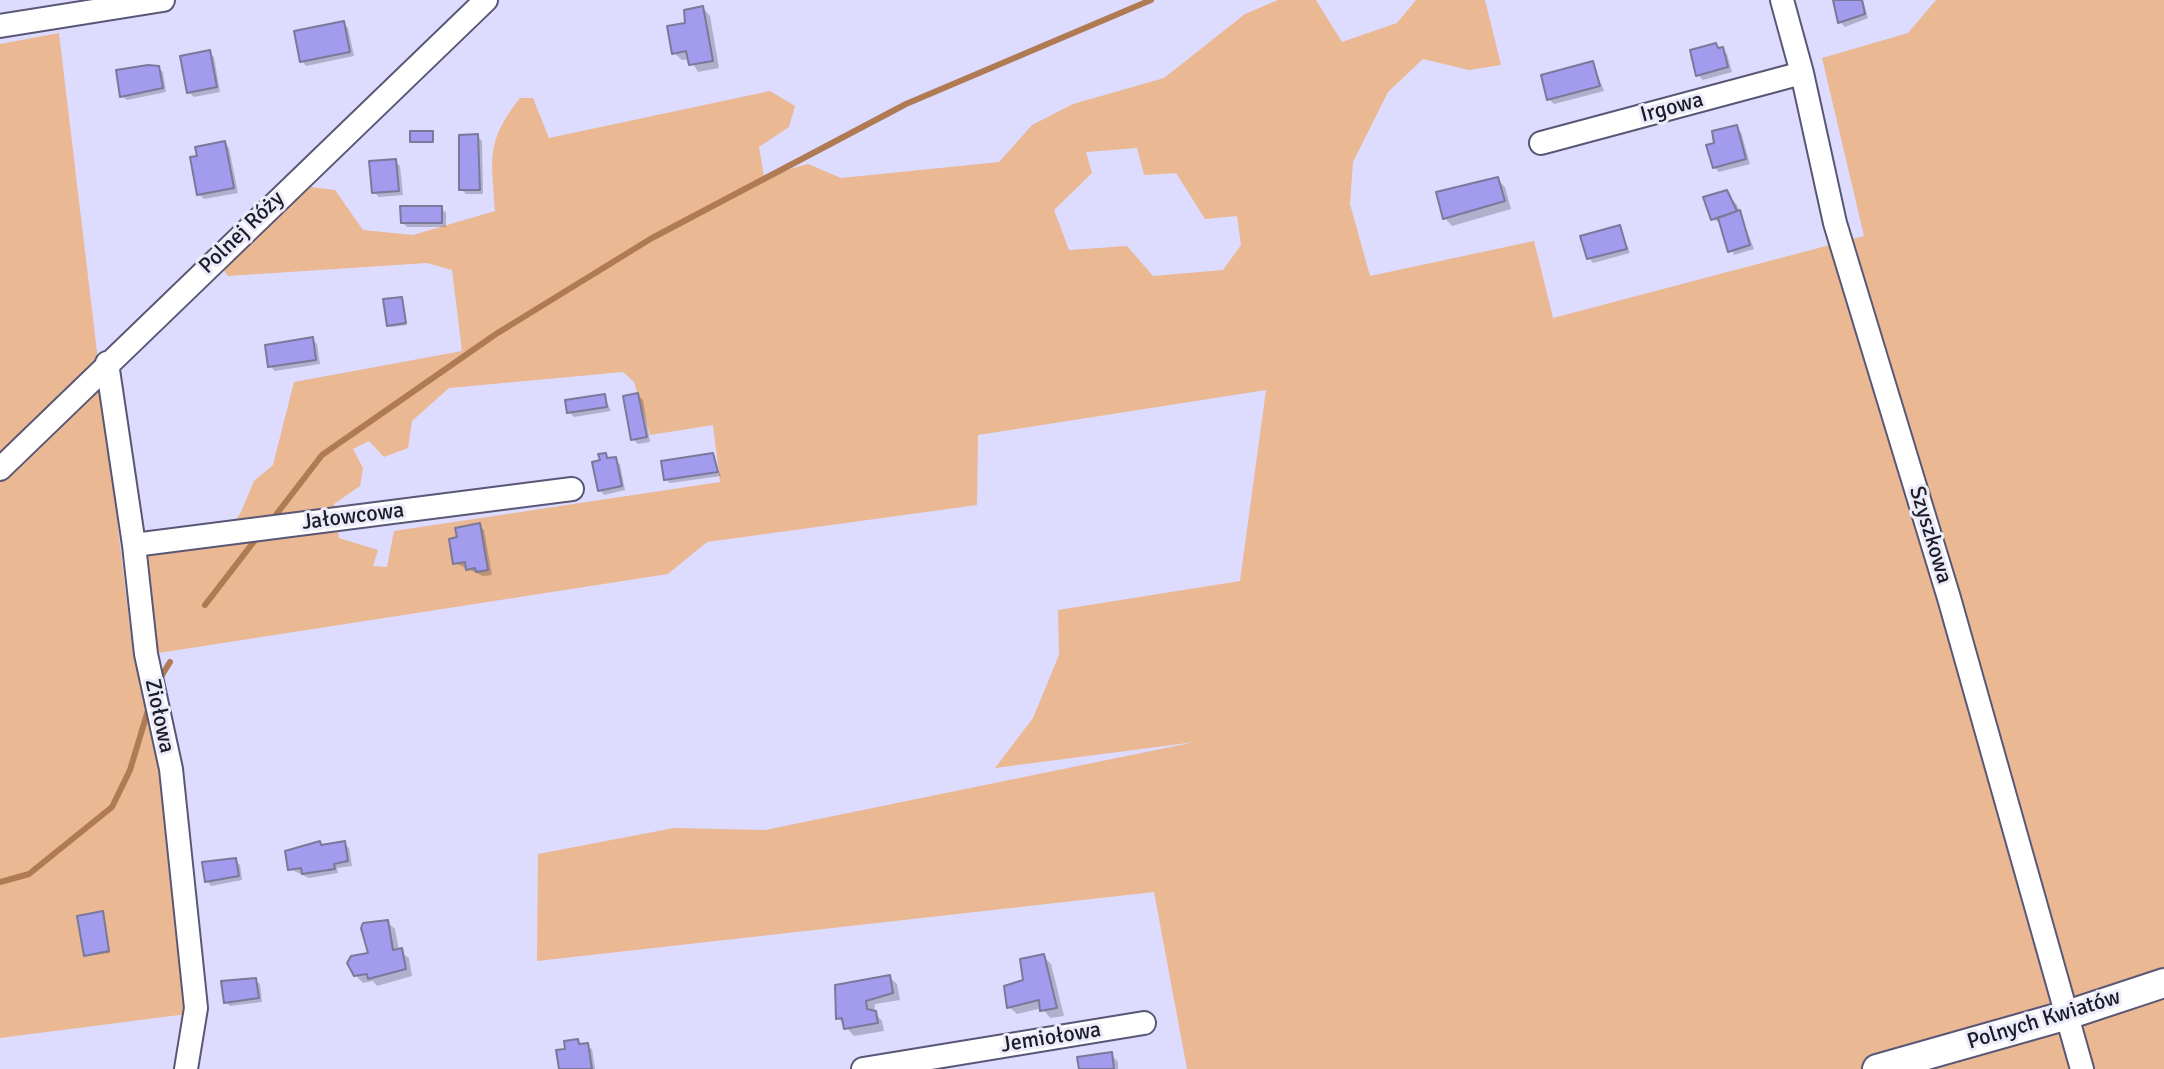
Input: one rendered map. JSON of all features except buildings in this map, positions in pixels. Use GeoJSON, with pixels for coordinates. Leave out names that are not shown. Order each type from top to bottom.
{"type":"FeatureCollection","features":[{"type":"Feature","properties":{"kind":"street"},"geometry":{"type":"LineString","coordinates":[[0,26],[163,0]]}},
{"type":"Feature","properties":{"kind":"street","name":"Polnej Róży"},"geometry":{"type":"LineString","coordinates":[[0,469],[486,0]]}},
{"type":"Feature","properties":{"kind":"street","name":"Szyszkowa"},"geometry":{"type":"LineString","coordinates":[[1782,0],[1802,73],[1835,223],[1949,598],[2064,1016],[2082,1069]]}},
{"type":"Feature","properties":{"kind":"street","name":"Irgowa"},"geometry":{"type":"LineString","coordinates":[[1541,143],[1802,73]]}},
{"type":"Feature","properties":{"kind":"street","name":"Ziołowa"},"geometry":{"type":"LineString","coordinates":[[107,363],[134,545],[146,654],[171,769],[196,1008],[186,1069]]}},
{"type":"Feature","properties":{"kind":"street","name":"Jałowcowa"},"geometry":{"type":"LineString","coordinates":[[134,545],[572,489]]}},
{"type":"Feature","properties":{"kind":"street","name":"Polnych Kwiatów"},"geometry":{"type":"LineString","coordinates":[[1877,1069],[2064,1016],[2164,983]]}},
{"type":"Feature","properties":{"kind":"street","name":"Jemiołowa"},"geometry":{"type":"LineString","coordinates":[[863,1069],[1144,1023]]}},
{"type":"Feature","properties":{"kind":"shaded area"},"geometry":{"type":"Polygon","coordinates":[[[1278,0],[1316,0],[1342,42],[1397,23],[1416,0],[1485,0],[1501,65],[1469,70],[1423,59],[1388,92],[1353,162],[1350,204],[1370,276],[1534,241],[1553,318],[1864,236],[1822,58],[1908,33],[1936,0],[2164,0],[2164,1069],[1187,1069],[1154,892],[537,961],[538,854],[674,828],[765,830],[1195,742],[995,768],[1033,718],[1059,655],[1058,610],[1240,581],[1266,390],[978,435],[977,505],[707,542],[668,574],[152,654],[144,553],[219,545],[241,512],[254,481],[273,465],[294,382],[462,351],[452,270],[427,263],[228,276],[220,265],[311,187],[335,190],[363,230],[413,235],[495,211],[493,151],[501,127],[520,98],[533,98],[549,138],[770,91],[795,106],[789,127],[759,147],[764,176],[808,164],[841,178],[999,162],[1032,125],[1073,104],[1164,78],[1245,14],[1278,0]],[[1137,148],[1086,152],[1092,173],[1054,210],[1069,250],[1127,246],[1153,276],[1223,270],[1241,245],[1237,216],[1205,219],[1176,173],[1144,175],[1137,148]],[[623,372],[449,388],[412,421],[408,448],[384,457],[369,441],[353,449],[363,468],[360,486],[334,504],[339,538],[378,550],[373,566],[387,567],[394,531],[720,482],[713,425],[650,435],[634,382],[623,372]]]}},
{"type":"Feature","properties":{"kind":"shaded area"},"geometry":{"type":"Polygon","coordinates":[[[59,33],[133,654],[162,764],[187,1014],[0,1038],[0,44],[59,33]]]}},
{"type":"Feature","properties":{"kind":"waterway"},"geometry":{"type":"LineString","coordinates":[[272,520],[322,455],[496,334],[652,238],[906,104],[1151,0]]}},
{"type":"Feature","properties":{"kind":"waterway"},"geometry":{"type":"LineString","coordinates":[[205,605],[259,535]]}},
{"type":"Feature","properties":{"kind":"waterway"},"geometry":{"type":"LineString","coordinates":[[162,675],[170,662]]}},
{"type":"Feature","properties":{"kind":"waterway"},"geometry":{"type":"LineString","coordinates":[[0,882],[29,874],[112,807],[130,770],[149,707]]}}]}
